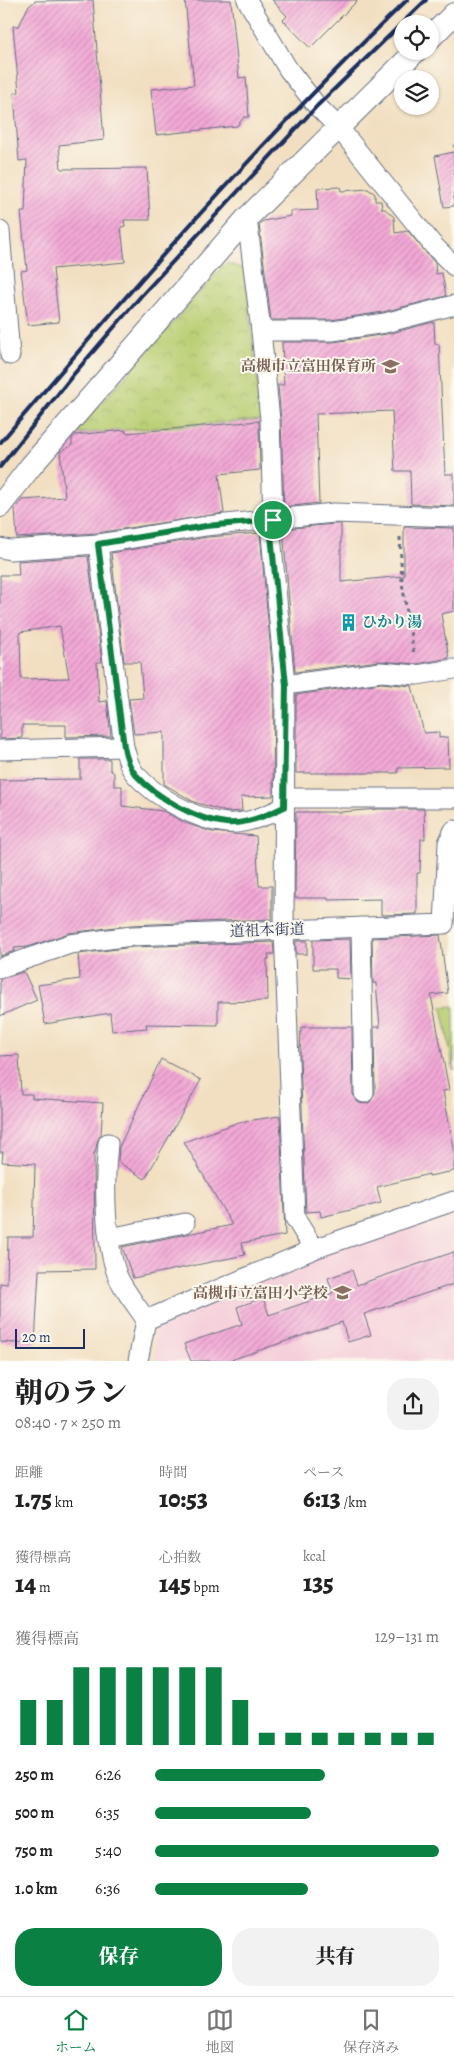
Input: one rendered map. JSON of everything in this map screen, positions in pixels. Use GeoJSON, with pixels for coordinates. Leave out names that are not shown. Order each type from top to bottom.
{"type":"FeatureCollection","features":[{"type":"Feature","properties":{"kind":"street"},"geometry":{"type":"LineString","coordinates":[[247,0],[288,69],[317,106],[339,128],[433,245],[454,266]]}},
{"type":"Feature","properties":{"kind":"street"},"geometry":{"type":"LineString","coordinates":[[439,29],[454,14]]}},
{"type":"Feature","properties":{"kind":"street"},"geometry":{"type":"LineString","coordinates":[[0,506],[38,458],[246,218],[407,60]]}},
{"type":"Feature","properties":{"kind":"street"},"geometry":{"type":"LineString","coordinates":[[246,218],[270,420],[273,520],[271,535],[286,685],[284,929],[295,1218],[314,1249]]}},
{"type":"Feature","properties":{"kind":"street"},"geometry":{"type":"LineString","coordinates":[[0,230],[10,355]]}},
{"type":"Feature","properties":{"kind":"street"},"geometry":{"type":"LineString","coordinates":[[261,332],[332,331],[385,323],[454,305]]}},
{"type":"Feature","properties":{"kind":"street"},"geometry":{"type":"LineString","coordinates":[[0,548],[10,550],[98,544],[206,526],[334,513],[454,517]]}},
{"type":"Feature","properties":{"kind":"street"},"geometry":{"type":"LineString","coordinates":[[98,544],[124,747],[128,761],[135,774],[154,790],[199,817],[227,823],[264,817],[285,802],[454,798]]}},
{"type":"Feature","properties":{"kind":"street"},"geometry":{"type":"LineString","coordinates":[[286,685],[381,672],[417,675],[454,669]]}},
{"type":"Feature","properties":{"kind":"street"},"geometry":{"type":"LineString","coordinates":[[0,750],[124,747]]}},
{"type":"Feature","properties":{"kind":"street","name":"道祖本街道"},"geometry":{"type":"LineString","coordinates":[[0,968],[70,944],[102,939],[284,929],[449,924],[448,843],[454,830]]}},
{"type":"Feature","properties":{"kind":"street"},"geometry":{"type":"LineString","coordinates":[[361,927],[364,1093]]}},
{"type":"Feature","properties":{"kind":"street"},"geometry":{"type":"LineString","coordinates":[[108,1143],[105,1174],[109,1238],[118,1278],[146,1320],[138,1361]]}},
{"type":"Feature","properties":{"kind":"street"},"geometry":{"type":"LineString","coordinates":[[146,1320],[314,1249],[454,1201]]}},
{"type":"Feature","properties":{"kind":"street"},"geometry":{"type":"LineString","coordinates":[[109,1238],[185,1223]]}},
{"type":"Feature","properties":{"kind":"path"},"geometry":{"type":"LineString","coordinates":[[396,514],[400,524],[402,583],[417,675]]}},
{"type":"Feature","properties":{"kind":"shaded area","name":"高槻市立富田小学校"},"geometry":{"type":"Polygon","coordinates":[[[454,1210],[454,1361],[156,1361],[155,1325],[303,1261],[454,1210]]]}},
{"type":"Feature","properties":{"kind":"green space"},"geometry":{"type":"Polygon","coordinates":[[[226,263],[245,269],[262,420],[74,434],[226,263]]]}},
{"type":"Feature","properties":{"kind":"green space"},"geometry":{"type":"Polygon","coordinates":[[[454,1006],[454,1071],[442,1007],[454,1006]]]}},
{"type":"Feature","properties":{"kind":"building"},"geometry":{"type":"Polygon","coordinates":[[[93,0],[104,140],[59,145],[61,169],[147,168],[150,220],[124,220],[125,226],[121,227],[125,262],[53,269],[59,322],[28,325],[21,271],[27,270],[21,212],[25,212],[27,160],[19,161],[14,93],[19,92],[13,26],[19,26],[28,7],[35,1],[93,0]]]}},
{"type":"Feature","properties":{"kind":"building"},"geometry":{"type":"Polygon","coordinates":[[[185,0],[231,0],[239,78],[246,77],[249,117],[244,117],[237,126],[156,135],[151,89],[194,85],[185,0]]]}},
{"type":"Feature","properties":{"kind":"building"},"geometry":{"type":"Polygon","coordinates":[[[272,0],[358,0],[310,48],[283,20],[287,16],[272,0]]]}},
{"type":"Feature","properties":{"kind":"building"},"geometry":{"type":"Polygon","coordinates":[[[454,152],[454,206],[444,207],[435,156],[454,152]]]}},
{"type":"Feature","properties":{"kind":"building"},"geometry":{"type":"Polygon","coordinates":[[[340,187],[341,191],[368,189],[375,194],[375,201],[381,201],[382,209],[385,209],[394,217],[395,233],[408,231],[435,263],[436,274],[442,273],[446,296],[383,312],[331,320],[271,320],[259,224],[263,221],[291,216],[291,211],[318,210],[317,188],[340,187]]]}},
{"type":"Feature","properties":{"kind":"building"},"geometry":{"type":"Polygon","coordinates":[[[434,322],[435,344],[439,344],[445,474],[454,474],[454,506],[411,504],[410,471],[395,471],[392,411],[316,414],[319,503],[284,507],[278,385],[284,385],[282,342],[334,342],[387,334],[434,322]]]}},
{"type":"Feature","properties":{"kind":"building"},"geometry":{"type":"Polygon","coordinates":[[[259,421],[260,470],[219,474],[224,513],[97,533],[17,538],[15,508],[22,500],[65,497],[60,452],[72,445],[72,439],[75,435],[125,430],[126,433],[259,421]]]}},
{"type":"Feature","properties":{"kind":"building"},"geometry":{"type":"Polygon","coordinates":[[[341,524],[341,582],[404,576],[404,527],[454,528],[454,611],[441,614],[449,658],[417,664],[379,661],[295,672],[283,529],[341,524]]]}},
{"type":"Feature","properties":{"kind":"building"},"geometry":{"type":"Polygon","coordinates":[[[260,533],[274,686],[273,796],[241,797],[242,811],[227,812],[194,802],[164,784],[164,732],[134,734],[129,699],[143,698],[140,662],[124,662],[111,553],[208,537],[260,533]]]}},
{"type":"Feature","properties":{"kind":"building"},"geometry":{"type":"Polygon","coordinates":[[[88,556],[102,662],[97,662],[99,702],[107,701],[111,736],[66,737],[66,725],[22,725],[22,738],[0,739],[0,575],[19,575],[18,561],[88,556]],[[60,626],[20,632],[21,679],[69,678],[60,626]]]}},
{"type":"Feature","properties":{"kind":"building"},"geometry":{"type":"Polygon","coordinates":[[[381,683],[412,686],[424,733],[439,732],[439,738],[448,737],[449,767],[398,768],[398,773],[296,773],[296,695],[381,683]]]}},
{"type":"Feature","properties":{"kind":"building"},"geometry":{"type":"Polygon","coordinates":[[[80,759],[110,759],[110,770],[114,773],[114,786],[122,786],[122,806],[163,811],[185,823],[212,832],[256,836],[259,886],[272,886],[272,919],[131,925],[69,933],[28,947],[14,948],[15,951],[0,956],[0,780],[80,779],[80,759]]]}},
{"type":"Feature","properties":{"kind":"building"},"geometry":{"type":"Polygon","coordinates":[[[379,809],[424,809],[425,839],[421,839],[420,873],[417,873],[417,914],[381,915],[381,899],[328,900],[328,898],[295,898],[296,812],[340,812],[379,809]]]}},
{"type":"Feature","properties":{"kind":"building"},"geometry":{"type":"Polygon","coordinates":[[[440,935],[448,993],[431,995],[449,1090],[443,1091],[454,1148],[454,1171],[429,1176],[429,1174],[377,1187],[381,1203],[321,1217],[320,1211],[306,1212],[300,1058],[301,1027],[352,1027],[353,1094],[359,1103],[365,1104],[370,1102],[375,1093],[374,1027],[380,1027],[376,983],[373,983],[372,938],[440,935]]]}},
{"type":"Feature","properties":{"kind":"building"},"geometry":{"type":"Polygon","coordinates":[[[350,939],[351,979],[336,978],[336,969],[313,969],[313,940],[350,939]]]}},
{"type":"Feature","properties":{"kind":"building"},"geometry":{"type":"Polygon","coordinates":[[[296,941],[307,941],[307,954],[296,954],[296,941]]]}},
{"type":"Feature","properties":{"kind":"building"},"geometry":{"type":"Polygon","coordinates":[[[273,942],[274,954],[268,954],[269,959],[267,959],[268,1001],[218,1002],[218,1025],[146,1024],[147,1028],[112,1031],[110,1013],[45,1024],[38,985],[80,979],[78,954],[133,947],[273,942]]]}},
{"type":"Feature","properties":{"kind":"building"},"geometry":{"type":"Polygon","coordinates":[[[24,972],[37,1000],[0,1016],[0,979],[24,972]]]}},
{"type":"Feature","properties":{"kind":"building"},"geometry":{"type":"Polygon","coordinates":[[[19,1055],[21,1094],[32,1094],[32,1098],[103,1103],[101,1134],[94,1153],[95,1269],[39,1270],[35,1344],[0,1342],[0,1283],[7,1284],[8,1237],[33,1237],[35,1164],[2,1162],[3,1152],[0,1152],[0,1056],[19,1055]]]}},
{"type":"Feature","properties":{"kind":"building"},"geometry":{"type":"Polygon","coordinates":[[[161,1059],[201,1080],[145,1179],[118,1162],[119,1147],[161,1059]]]}},
{"type":"Feature","properties":{"kind":"building"},"geometry":{"type":"Polygon","coordinates":[[[280,1116],[285,1235],[242,1243],[245,1255],[133,1278],[122,1247],[232,1225],[184,1142],[239,1122],[280,1116]]]}},
{"type":"Feature","properties":{"kind":"building"},"geometry":{"type":"Polygon","coordinates":[[[454,1252],[454,1284],[364,1314],[371,1335],[348,1342],[342,1322],[228,1361],[191,1361],[184,1344],[242,1324],[237,1307],[263,1298],[269,1315],[333,1293],[328,1278],[352,1270],[357,1285],[454,1252]]]}},
{"type":"Feature","properties":{"kind":"railway"},"geometry":{"type":"LineString","coordinates":[[0,443],[198,216],[301,106],[407,0]]}},
{"type":"Feature","properties":{"kind":"railway"},"geometry":{"type":"LineString","coordinates":[[0,467],[73,375],[141,296],[317,106],[426,0]]}},
{"type":"Feature","properties":{"kind":"place","name":"高槻市立富田保育所"},"geometry":{"type":"Point","coordinates":[390,366]}},
{"type":"Feature","properties":{"kind":"place","name":"ひかり湯"},"geometry":{"type":"Point","coordinates":[348,622]}},
{"type":"Feature","properties":{"kind":"place","name":"高槻市立富田小学校"},"geometry":{"type":"Point","coordinates":[342,1293]}},
{"type":"Feature","properties":{"kind":"route"},"geometry":{"type":"LineString","coordinates":[[273,520],[271,535],[286,685],[284,807],[264,817],[227,823],[199,817],[176,804],[154,790],[135,774],[128,761],[124,747],[98,544],[206,526],[273,520]]}}]}
